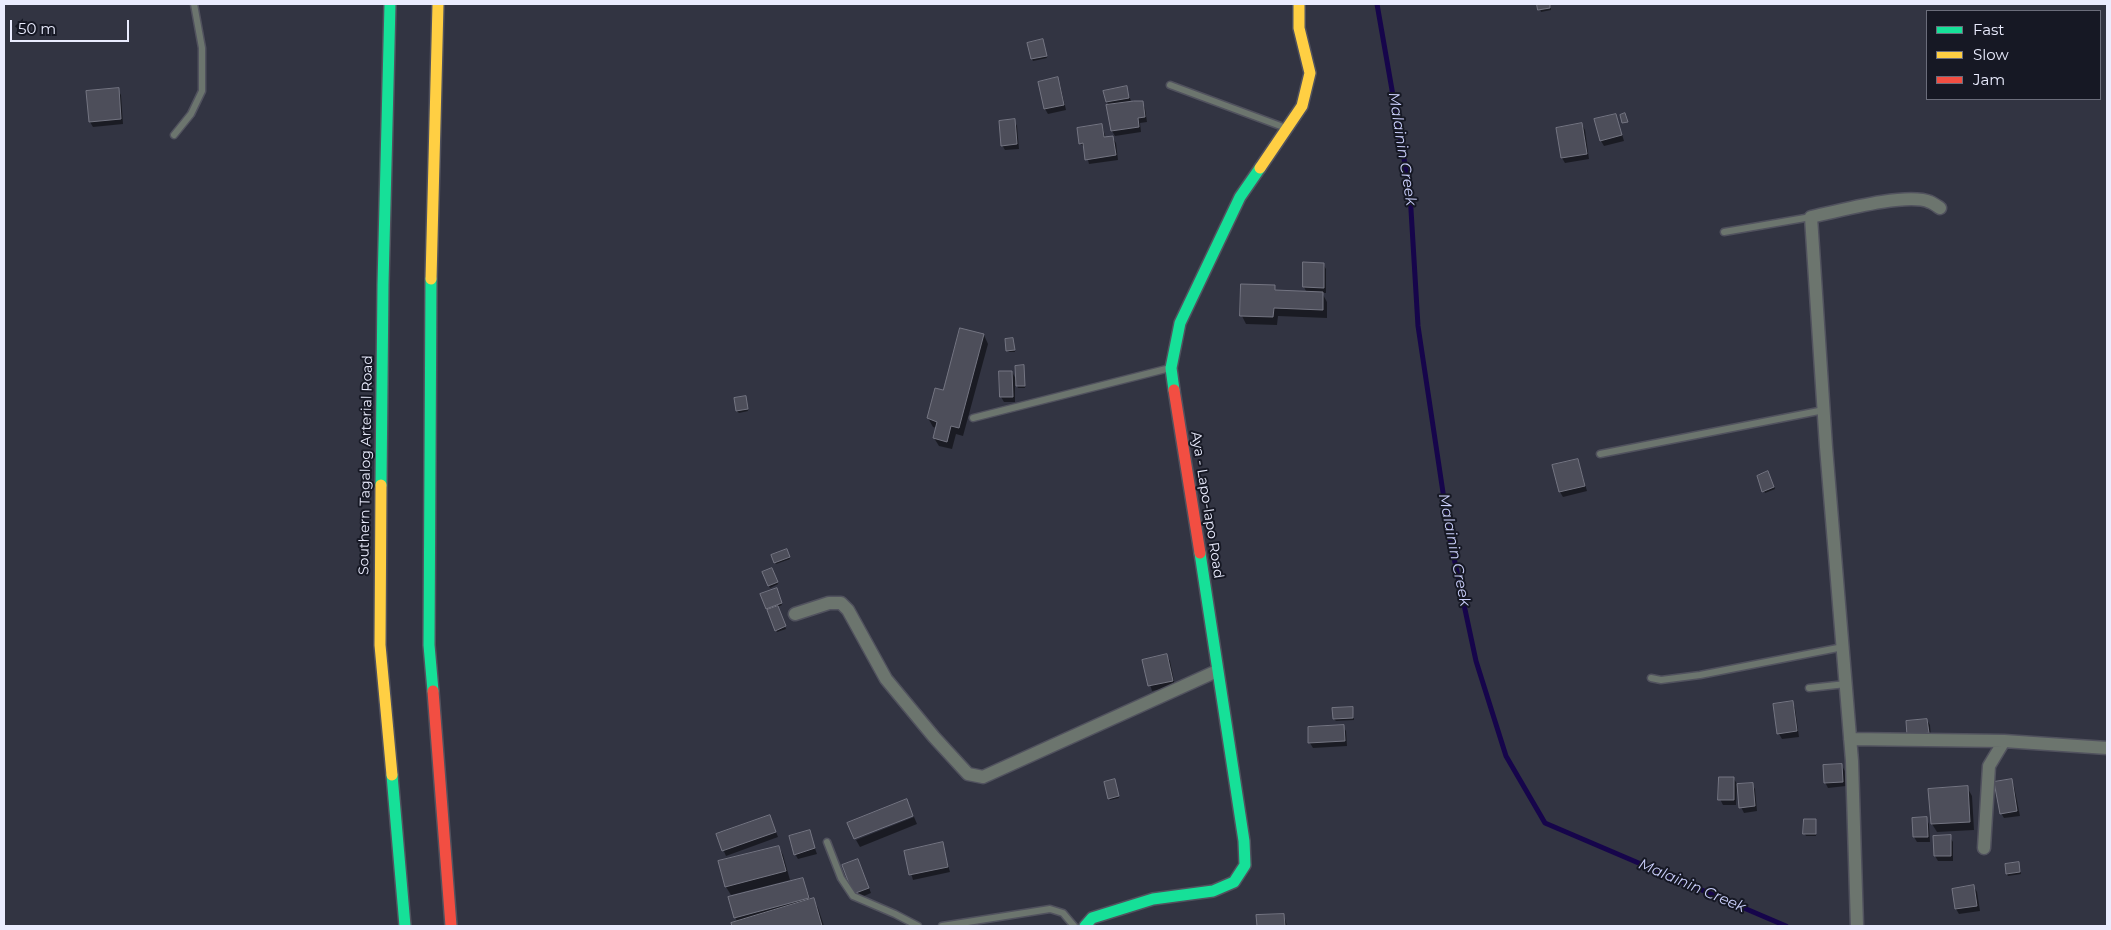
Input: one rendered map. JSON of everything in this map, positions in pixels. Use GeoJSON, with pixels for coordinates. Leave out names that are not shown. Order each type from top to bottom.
{"type":"FeatureCollection","features":[{"type":"Feature","properties":{"kind":"main road","name":"Southern Tagalog Arterial Road"},"geometry":{"type":"LineString","coordinates":[[390,4],[383,284],[380,645],[405,926]]}},
{"type":"Feature","properties":{"kind":"main road"},"geometry":{"type":"LineString","coordinates":[[438,4],[431,284],[429,645],[451,926]]}},
{"type":"Feature","properties":{"kind":"main road","name":"Aya - Lapo-lapo Road"},"geometry":{"type":"LineString","coordinates":[[1085,926],[1092,918],[1153,899],[1213,891],[1234,882],[1246,864],[1171,368],[1180,323],[1240,197],[1302,106],[1310,73],[1299,28],[1299,4]]}},
{"type":"Feature","properties":{"kind":"street"},"geometry":{"type":"LineString","coordinates":[[1857,926],[1850,739],[1824,410],[1812,217],[1901,199],[1918,199],[1930,202],[1940,208]]}},
{"type":"Feature","properties":{"kind":"street"},"geometry":{"type":"LineString","coordinates":[[795,614],[829,603],[841,603],[848,610],[886,679],[934,737],[968,774],[974,776],[983,777],[1217,671]]}},
{"type":"Feature","properties":{"kind":"street"},"geometry":{"type":"LineString","coordinates":[[1850,739],[2004,741],[2107,748]]}},
{"type":"Feature","properties":{"kind":"street"},"geometry":{"type":"LineString","coordinates":[[1984,848],[1989,766],[2004,741]]}},
{"type":"Feature","properties":{"kind":"lane"},"geometry":{"type":"LineString","coordinates":[[174,134],[190,114],[202,90],[202,48],[194,4]]}},
{"type":"Feature","properties":{"kind":"lane"},"geometry":{"type":"LineString","coordinates":[[1170,85],[1286,128]]}},
{"type":"Feature","properties":{"kind":"lane"},"geometry":{"type":"LineString","coordinates":[[1724,232],[1812,217]]}},
{"type":"Feature","properties":{"kind":"lane"},"geometry":{"type":"LineString","coordinates":[[973,418],[1171,368]]}},
{"type":"Feature","properties":{"kind":"lane"},"geometry":{"type":"LineString","coordinates":[[1600,454],[1824,410]]}},
{"type":"Feature","properties":{"kind":"lane"},"geometry":{"type":"LineString","coordinates":[[1651,678],[1661,680],[1700,675],[1842,646]]}},
{"type":"Feature","properties":{"kind":"lane"},"geometry":{"type":"LineString","coordinates":[[1809,688],[1846,684]]}},
{"type":"Feature","properties":{"kind":"lane"},"geometry":{"type":"LineString","coordinates":[[827,842],[845,887],[853,896],[918,926]]}},
{"type":"Feature","properties":{"kind":"lane"},"geometry":{"type":"LineString","coordinates":[[942,926],[1050,909],[1064,913],[1074,926]]}},
{"type":"Feature","properties":{"kind":"building"},"geometry":{"type":"Polygon","coordinates":[[[1537,4],[1550,4],[1550,8],[1538,10],[1537,4]]]}},
{"type":"Feature","properties":{"kind":"building"},"geometry":{"type":"Polygon","coordinates":[[[1043,39],[1047,56],[1031,59],[1027,43],[1043,39]]]}},
{"type":"Feature","properties":{"kind":"building"},"geometry":{"type":"Polygon","coordinates":[[[1058,77],[1064,105],[1044,109],[1038,82],[1058,77]]]}},
{"type":"Feature","properties":{"kind":"building"},"geometry":{"type":"Polygon","coordinates":[[[1127,86],[1129,98],[1106,102],[1103,91],[1127,86]]]}},
{"type":"Feature","properties":{"kind":"building"},"geometry":{"type":"Polygon","coordinates":[[[119,88],[121,119],[89,122],[86,91],[119,88]]]}},
{"type":"Feature","properties":{"kind":"building"},"geometry":{"type":"Polygon","coordinates":[[[1143,101],[1145,117],[1138,118],[1139,127],[1111,131],[1106,105],[1143,101]]]}},
{"type":"Feature","properties":{"kind":"building"},"geometry":{"type":"Polygon","coordinates":[[[1625,113],[1628,122],[1622,123],[1620,115],[1625,113]]]}},
{"type":"Feature","properties":{"kind":"building"},"geometry":{"type":"Polygon","coordinates":[[[1616,114],[1622,135],[1600,141],[1594,119],[1616,114]]]}},
{"type":"Feature","properties":{"kind":"building"},"geometry":{"type":"Polygon","coordinates":[[[1015,119],[1017,144],[1001,146],[999,121],[1015,119]]]}},
{"type":"Feature","properties":{"kind":"building"},"geometry":{"type":"Polygon","coordinates":[[[1582,123],[1587,154],[1561,158],[1556,128],[1582,123]]]}},
{"type":"Feature","properties":{"kind":"building"},"geometry":{"type":"Polygon","coordinates":[[[1102,124],[1104,137],[1113,136],[1116,155],[1085,160],[1083,143],[1079,144],[1077,128],[1102,124]]]}},
{"type":"Feature","properties":{"kind":"building"},"geometry":{"type":"Polygon","coordinates":[[[1303,262],[1324,263],[1324,288],[1303,287],[1303,262]]]}},
{"type":"Feature","properties":{"kind":"building"},"geometry":{"type":"Polygon","coordinates":[[[1241,284],[1275,285],[1275,290],[1323,292],[1323,310],[1274,308],[1273,317],[1240,316],[1241,284]]]}},
{"type":"Feature","properties":{"kind":"building"},"geometry":{"type":"Polygon","coordinates":[[[960,328],[984,334],[959,428],[951,426],[947,442],[933,438],[937,422],[927,418],[935,388],[943,390],[960,328]]]}},
{"type":"Feature","properties":{"kind":"building"},"geometry":{"type":"Polygon","coordinates":[[[1013,338],[1015,350],[1006,351],[1005,339],[1013,338]]]}},
{"type":"Feature","properties":{"kind":"building"},"geometry":{"type":"Polygon","coordinates":[[[1024,365],[1025,386],[1016,386],[1015,366],[1024,365]]]}},
{"type":"Feature","properties":{"kind":"building"},"geometry":{"type":"Polygon","coordinates":[[[999,371],[1012,371],[1013,397],[1000,397],[999,371]]]}},
{"type":"Feature","properties":{"kind":"building"},"geometry":{"type":"Polygon","coordinates":[[[746,396],[748,409],[736,411],[734,398],[746,396]]]}},
{"type":"Feature","properties":{"kind":"building"},"geometry":{"type":"Polygon","coordinates":[[[1578,459],[1585,486],[1559,492],[1552,465],[1578,459]]]}},
{"type":"Feature","properties":{"kind":"building"},"geometry":{"type":"Polygon","coordinates":[[[1768,471],[1774,487],[1762,492],[1757,476],[1768,471]]]}},
{"type":"Feature","properties":{"kind":"building"},"geometry":{"type":"Polygon","coordinates":[[[787,549],[790,557],[774,563],[771,555],[787,549]]]}},
{"type":"Feature","properties":{"kind":"building"},"geometry":{"type":"Polygon","coordinates":[[[772,568],[778,582],[768,586],[762,572],[772,568]]]}},
{"type":"Feature","properties":{"kind":"building"},"geometry":{"type":"Polygon","coordinates":[[[777,588],[782,603],[766,609],[760,594],[777,588]]]}},
{"type":"Feature","properties":{"kind":"building"},"geometry":{"type":"Polygon","coordinates":[[[778,606],[786,626],[775,631],[767,610],[778,606]]]}},
{"type":"Feature","properties":{"kind":"building"},"geometry":{"type":"Polygon","coordinates":[[[1167,654],[1173,681],[1148,686],[1142,660],[1167,654]]]}},
{"type":"Feature","properties":{"kind":"building"},"geometry":{"type":"Polygon","coordinates":[[[1793,701],[1797,731],[1777,734],[1773,704],[1793,701]]]}},
{"type":"Feature","properties":{"kind":"building"},"geometry":{"type":"Polygon","coordinates":[[[1353,707],[1353,718],[1333,719],[1332,708],[1353,707]]]}},
{"type":"Feature","properties":{"kind":"building"},"geometry":{"type":"Polygon","coordinates":[[[1927,719],[1929,733],[1907,736],[1906,721],[1927,719]]]}},
{"type":"Feature","properties":{"kind":"building"},"geometry":{"type":"Polygon","coordinates":[[[1344,725],[1345,741],[1308,743],[1308,727],[1344,725]]]}},
{"type":"Feature","properties":{"kind":"building"},"geometry":{"type":"Polygon","coordinates":[[[1842,764],[1843,782],[1824,783],[1823,765],[1842,764]]]}},
{"type":"Feature","properties":{"kind":"building"},"geometry":{"type":"Polygon","coordinates":[[[1719,777],[1734,777],[1734,800],[1718,800],[1719,777]]]}},
{"type":"Feature","properties":{"kind":"building"},"geometry":{"type":"Polygon","coordinates":[[[1115,779],[1119,796],[1108,799],[1104,782],[1115,779]]]}},
{"type":"Feature","properties":{"kind":"building"},"geometry":{"type":"Polygon","coordinates":[[[2012,779],[2017,811],[2000,814],[1994,782],[2012,779]]]}},
{"type":"Feature","properties":{"kind":"building"},"geometry":{"type":"Polygon","coordinates":[[[1753,783],[1755,806],[1739,808],[1737,784],[1753,783]]]}},
{"type":"Feature","properties":{"kind":"building"},"geometry":{"type":"Polygon","coordinates":[[[1968,786],[1970,822],[1931,824],[1928,789],[1968,786]]]}},
{"type":"Feature","properties":{"kind":"building"},"geometry":{"type":"Polygon","coordinates":[[[907,799],[913,816],[854,839],[847,823],[907,799]]]}},
{"type":"Feature","properties":{"kind":"building"},"geometry":{"type":"Polygon","coordinates":[[[770,815],[776,832],[722,851],[716,834],[770,815]]]}},
{"type":"Feature","properties":{"kind":"building"},"geometry":{"type":"Polygon","coordinates":[[[1927,817],[1928,837],[1913,837],[1912,818],[1927,817]]]}},
{"type":"Feature","properties":{"kind":"building"},"geometry":{"type":"Polygon","coordinates":[[[1804,819],[1816,819],[1816,834],[1803,834],[1804,819]]]}},
{"type":"Feature","properties":{"kind":"building"},"geometry":{"type":"Polygon","coordinates":[[[810,830],[815,848],[794,855],[789,836],[810,830]]]}},
{"type":"Feature","properties":{"kind":"building"},"geometry":{"type":"Polygon","coordinates":[[[1951,835],[1951,856],[1934,856],[1933,836],[1951,835]]]}},
{"type":"Feature","properties":{"kind":"building"},"geometry":{"type":"Polygon","coordinates":[[[943,842],[948,867],[909,875],[904,851],[943,842]]]}},
{"type":"Feature","properties":{"kind":"building"},"geometry":{"type":"Polygon","coordinates":[[[779,846],[786,871],[725,887],[718,861],[779,846]]]}},
{"type":"Feature","properties":{"kind":"building"},"geometry":{"type":"Polygon","coordinates":[[[858,859],[869,888],[853,894],[842,865],[858,859]]]}},
{"type":"Feature","properties":{"kind":"building"},"geometry":{"type":"Polygon","coordinates":[[[2019,862],[2020,872],[2006,874],[2005,864],[2019,862]]]}},
{"type":"Feature","properties":{"kind":"building"},"geometry":{"type":"Polygon","coordinates":[[[803,878],[809,898],[734,918],[728,897],[803,878]]]}},
{"type":"Feature","properties":{"kind":"building"},"geometry":{"type":"Polygon","coordinates":[[[1974,885],[1977,906],[1955,909],[1952,889],[1974,885]]]}},
{"type":"Feature","properties":{"kind":"building"},"geometry":{"type":"Polygon","coordinates":[[[814,898],[822,926],[732,926],[731,923],[814,898]]]}},
{"type":"Feature","properties":{"kind":"building"},"geometry":{"type":"Polygon","coordinates":[[[1284,914],[1285,926],[1257,926],[1256,915],[1284,914]]]}},
{"type":"Feature","properties":{"kind":"waterway","name":"Malainin Creek"},"geometry":{"type":"LineString","coordinates":[[1377,4],[1410,193],[1418,326],[1450,539],[1476,661],[1506,756],[1545,823],[1786,926]]}},
{"type":"Feature","properties":{"kind":"traffic: fast"},"geometry":{"type":"LineString","coordinates":[[381,485],[383,284],[390,4]]}},
{"type":"Feature","properties":{"kind":"traffic: fast"},"geometry":{"type":"LineString","coordinates":[[1174,390],[1171,368],[1180,323],[1240,197],[1260,168]]}},
{"type":"Feature","properties":{"kind":"traffic: fast"},"geometry":{"type":"LineString","coordinates":[[431,279],[429,645],[433,691]]}},
{"type":"Feature","properties":{"kind":"traffic: fast"},"geometry":{"type":"LineString","coordinates":[[1085,926],[1092,918],[1153,899],[1213,891],[1234,882],[1245,865],[1244,841],[1200,553]]}},
{"type":"Feature","properties":{"kind":"traffic: fast"},"geometry":{"type":"LineString","coordinates":[[392,775],[405,926]]}},
{"type":"Feature","properties":{"kind":"traffic: slow"},"geometry":{"type":"LineString","coordinates":[[431,279],[438,4]]}},
{"type":"Feature","properties":{"kind":"traffic: slow"},"geometry":{"type":"LineString","coordinates":[[1260,168],[1302,106],[1310,73],[1299,28],[1299,4]]}},
{"type":"Feature","properties":{"kind":"traffic: slow"},"geometry":{"type":"LineString","coordinates":[[381,485],[380,645],[392,775]]}},
{"type":"Feature","properties":{"kind":"traffic: jam"},"geometry":{"type":"LineString","coordinates":[[1174,390],[1200,553]]}},
{"type":"Feature","properties":{"kind":"traffic: jam"},"geometry":{"type":"LineString","coordinates":[[433,691],[451,926]]}}]}
